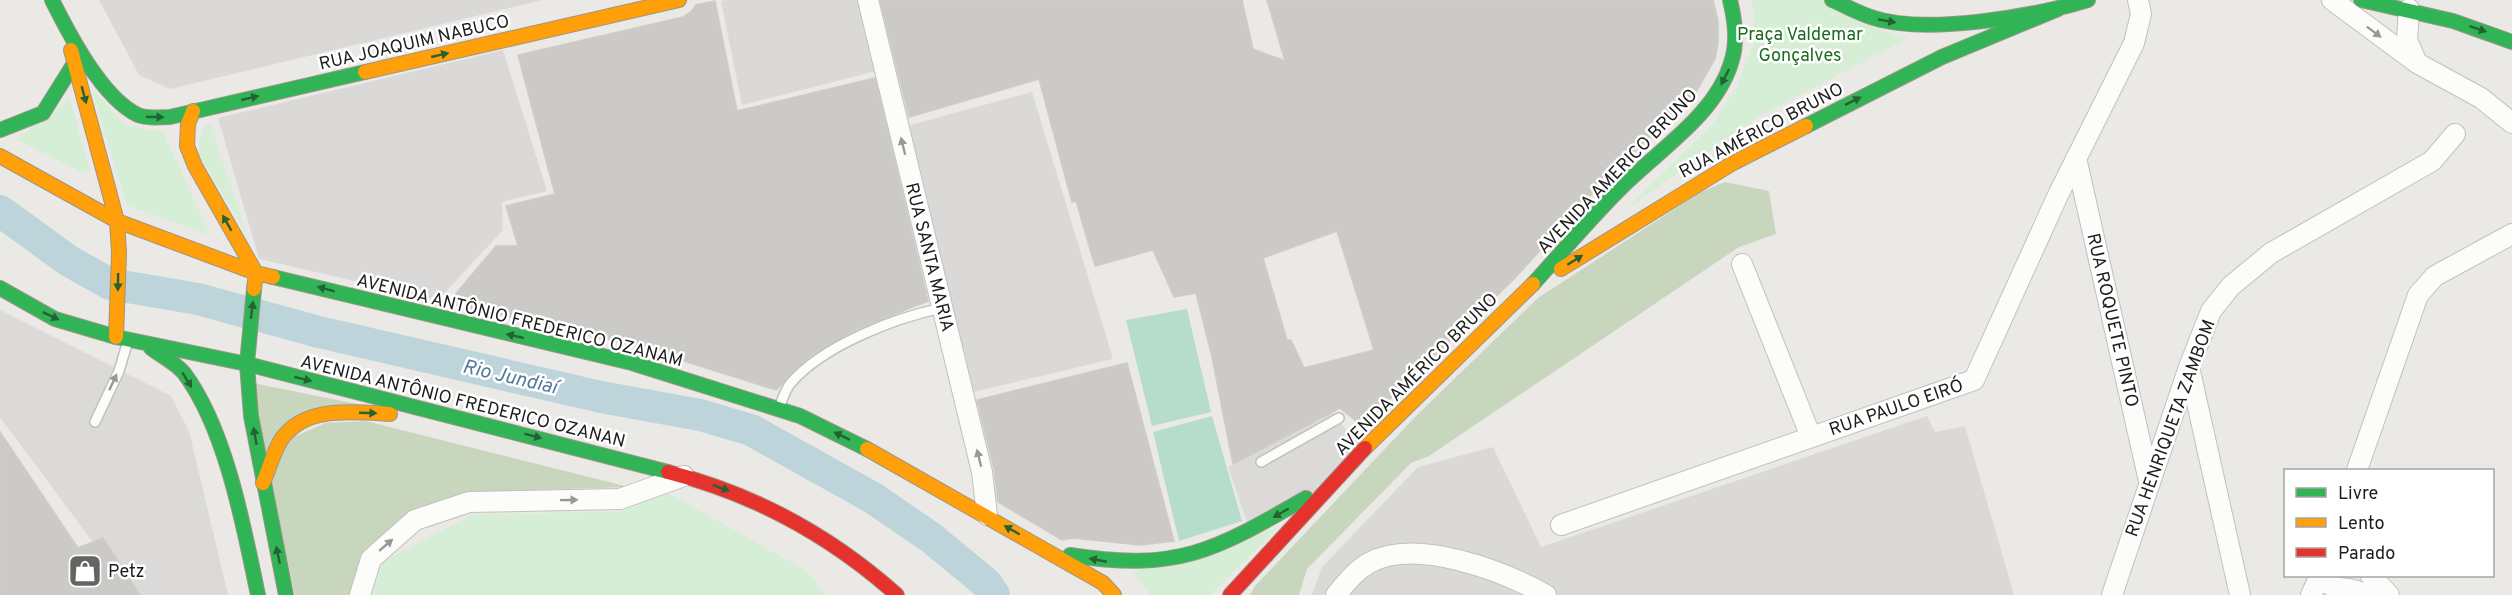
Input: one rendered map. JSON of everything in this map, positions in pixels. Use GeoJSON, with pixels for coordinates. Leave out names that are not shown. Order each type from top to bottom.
{"type":"FeatureCollection","features":[{"type":"Feature","properties":{"kind":"main road"},"geometry":{"type":"LineString","coordinates":[[52,0],[61,19],[75,62],[117,221],[118,312],[123,338]]}},
{"type":"Feature","properties":{"kind":"main road","name":"RUA JOAQUIM NABUCO"},"geometry":{"type":"LineString","coordinates":[[61,19],[111,92],[126,107],[137,115],[170,117],[679,0]]}},
{"type":"Feature","properties":{"kind":"main road","name":"AVENIDA AMERICO BRUNO"},"geometry":{"type":"LineString","coordinates":[[1526,292],[1625,184],[1688,126],[1710,102],[1731,65],[1735,46],[1735,20],[1730,0]]}},
{"type":"Feature","properties":{"kind":"main road"},"geometry":{"type":"LineString","coordinates":[[1833,0],[1876,19],[1941,26],[2058,9],[2088,0]]}},
{"type":"Feature","properties":{"kind":"main road"},"geometry":{"type":"LineString","coordinates":[[2361,0],[2455,16],[2512,42]]}},
{"type":"Feature","properties":{"kind":"main road","name":"RUA AMÉRICO BRUNO"},"geometry":{"type":"LineString","coordinates":[[1526,292],[1733,163],[1942,57],[2058,9]]}},
{"type":"Feature","properties":{"kind":"main road"},"geometry":{"type":"LineString","coordinates":[[0,130],[43,113],[75,62]]}},
{"type":"Feature","properties":{"kind":"main road"},"geometry":{"type":"LineString","coordinates":[[193,111],[188,124],[187,146],[195,166],[256,278],[247,364],[251,416],[262,483],[286,595]]}},
{"type":"Feature","properties":{"kind":"main road","name":"AVENIDA ANTÔNIO FREDERICO OZANAM"},"geometry":{"type":"LineString","coordinates":[[0,156],[117,221],[256,278],[307,284],[428,316],[632,363],[800,416],[891,461],[987,515],[1103,583],[1114,595]]}},
{"type":"Feature","properties":{"kind":"main road","name":"AVENIDA ANTÔNIO FREDERICO OZANAN"},"geometry":{"type":"LineString","coordinates":[[0,288],[55,318],[123,338],[247,364],[459,417],[684,476],[750,498],[795,521],[877,577],[897,595]]}},
{"type":"Feature","properties":{"kind":"main road","name":"AVENIDA AMÉRICO BRUNO"},"geometry":{"type":"LineString","coordinates":[[1332,483],[1526,292]]}},
{"type":"Feature","properties":{"kind":"main road"},"geometry":{"type":"LineString","coordinates":[[143,343],[183,372],[202,405],[218,441],[241,515],[258,595]]}},
{"type":"Feature","properties":{"kind":"main road"},"geometry":{"type":"LineString","coordinates":[[262,483],[284,437],[306,418],[326,412],[459,417]]}},
{"type":"Feature","properties":{"kind":"main road"},"geometry":{"type":"LineString","coordinates":[[1047,550],[1108,562],[1166,562],[1198,555],[1233,540],[1332,483]]}},
{"type":"Feature","properties":{"kind":"main road"},"geometry":{"type":"LineString","coordinates":[[1230,595],[1332,483]]}},
{"type":"Feature","properties":{"kind":"street","name":"RUA SANTA MARIA"},"geometry":{"type":"LineString","coordinates":[[868,0],[982,472],[987,515]]}},
{"type":"Feature","properties":{"kind":"street","name":"RUA PAULO EIRÓ"},"geometry":{"type":"LineString","coordinates":[[1561,525],[1974,380],[2076,158],[2134,43],[2141,14],[2138,0]]}},
{"type":"Feature","properties":{"kind":"street"},"geometry":{"type":"LineString","coordinates":[[2332,0],[2416,63],[2481,98],[2512,123]]}},
{"type":"Feature","properties":{"kind":"street"},"geometry":{"type":"LineString","coordinates":[[2409,9],[2407,40],[2416,63]]}},
{"type":"Feature","properties":{"kind":"street","name":"RUA HENRIQUETA ZAMBOM"},"geometry":{"type":"LineString","coordinates":[[2112,595],[2189,367],[2211,311],[2231,286],[2271,254],[2432,161],[2455,134]]}},
{"type":"Feature","properties":{"kind":"street","name":"RUA ROQUETE PINTO"},"geometry":{"type":"LineString","coordinates":[[2076,158],[2149,482]]}},
{"type":"Feature","properties":{"kind":"street"},"geometry":{"type":"LineString","coordinates":[[2358,469],[2418,295],[2435,276],[2512,234]]}},
{"type":"Feature","properties":{"kind":"street"},"geometry":{"type":"LineString","coordinates":[[1742,264],[1811,437]]}},
{"type":"Feature","properties":{"kind":"street"},"geometry":{"type":"LineString","coordinates":[[2189,367],[2240,595]]}},
{"type":"Feature","properties":{"kind":"street"},"geometry":{"type":"LineString","coordinates":[[360,595],[371,559],[416,519],[469,502],[620,499],[684,476]]}},
{"type":"Feature","properties":{"kind":"street"},"geometry":{"type":"LineString","coordinates":[[1336,595],[1349,578],[1371,562],[1407,554],[1454,560],[1484,568],[1546,595]]}},
{"type":"Feature","properties":{"kind":"street"},"geometry":{"type":"LineString","coordinates":[[2311,595],[2321,577]]}},
{"type":"Feature","properties":{"kind":"street"},"geometry":{"type":"LineString","coordinates":[[2323,577],[2330,585],[2348,587],[2367,595]]}},
{"type":"Feature","properties":{"kind":"street"},"geometry":{"type":"LineString","coordinates":[[2372,577],[2389,595]]}},
{"type":"Feature","properties":{"kind":"lane"},"geometry":{"type":"LineString","coordinates":[[778,409],[789,385],[813,362],[855,339],[921,312],[942,308]]}},
{"type":"Feature","properties":{"kind":"lane"},"geometry":{"type":"LineString","coordinates":[[94,422],[118,371],[123,338]]}},
{"type":"Feature","properties":{"kind":"lane"},"geometry":{"type":"LineString","coordinates":[[1261,462],[1339,418]]}},
{"type":"Feature","properties":{"kind":"shaded area"},"geometry":{"type":"Polygon","coordinates":[[[99,0],[543,0],[170,89],[139,75],[99,0]]]}},
{"type":"Feature","properties":{"kind":"shaded area"},"geometry":{"type":"Polygon","coordinates":[[[859,0],[876,71],[742,105],[721,1],[859,0]]]}},
{"type":"Feature","properties":{"kind":"shaded area"},"geometry":{"type":"Polygon","coordinates":[[[503,50],[547,191],[502,202],[503,230],[438,300],[259,259],[218,118],[503,50]]]}},
{"type":"Feature","properties":{"kind":"shaded area"},"geometry":{"type":"Polygon","coordinates":[[[1032,92],[1113,359],[973,392],[907,126],[1032,92]]]}},
{"type":"Feature","properties":{"kind":"shaded area"},"geometry":{"type":"Polygon","coordinates":[[[0,310],[171,396],[189,431],[228,595],[132,595],[0,417],[0,310]]]}},
{"type":"Feature","properties":{"kind":"shaded area"},"geometry":{"type":"Polygon","coordinates":[[[1332,412],[1363,447],[1331,482],[1249,528],[1228,467],[1332,412]]]}},
{"type":"Feature","properties":{"kind":"shaded area"},"geometry":{"type":"Polygon","coordinates":[[[1927,416],[1935,432],[1965,426],[2014,595],[1312,595],[1322,567],[1418,467],[1493,447],[1541,547],[1927,416]]]}},
{"type":"Feature","properties":{"kind":"green space","name":"Praça Valdemar Gonçalves"},"geometry":{"type":"Polygon","coordinates":[[[1752,0],[1821,0],[1905,40],[1758,117],[1623,212],[1713,124],[1736,87],[1755,42],[1752,0]]]}},
{"type":"Feature","properties":{"kind":"green space"},"geometry":{"type":"Polygon","coordinates":[[[91,88],[125,125],[163,132],[211,236],[127,205],[91,88]]]}},
{"type":"Feature","properties":{"kind":"green space"},"geometry":{"type":"Polygon","coordinates":[[[70,99],[90,171],[81,172],[16,139],[70,99]]]}},
{"type":"Feature","properties":{"kind":"green space"},"geometry":{"type":"Polygon","coordinates":[[[210,123],[248,237],[198,153],[202,128],[210,123]]]}},
{"type":"Feature","properties":{"kind":"green space"},"geometry":{"type":"Polygon","coordinates":[[[1725,182],[1769,191],[1776,234],[1739,247],[1429,456],[1411,463],[1307,569],[1299,595],[1250,595],[1255,586],[1416,416],[1538,298],[1701,192],[1725,182]]]}},
{"type":"Feature","properties":{"kind":"green space"},"geometry":{"type":"Polygon","coordinates":[[[1187,309],[1211,412],[1152,426],[1126,320],[1187,309]]]}},
{"type":"Feature","properties":{"kind":"green space"},"geometry":{"type":"Polygon","coordinates":[[[253,383],[377,408],[328,408],[266,463],[253,383]]]}},
{"type":"Feature","properties":{"kind":"green space"},"geometry":{"type":"Polygon","coordinates":[[[1212,416],[1242,521],[1179,541],[1153,432],[1212,416]]]}},
{"type":"Feature","properties":{"kind":"green space"},"geometry":{"type":"Polygon","coordinates":[[[366,421],[629,487],[469,492],[415,511],[353,595],[295,595],[270,481],[290,439],[325,423],[366,421]]]}},
{"type":"Feature","properties":{"kind":"green space"},"geometry":{"type":"Polygon","coordinates":[[[668,493],[807,571],[826,595],[372,595],[382,562],[474,514],[617,512],[668,493]]]}},
{"type":"Feature","properties":{"kind":"green space"},"geometry":{"type":"Polygon","coordinates":[[[1279,527],[1210,595],[1150,595],[1133,572],[1279,527]]]}},
{"type":"Feature","properties":{"kind":"building"},"geometry":{"type":"Polygon","coordinates":[[[880,0],[1242,0],[1253,49],[1285,61],[1267,0],[1713,0],[1718,21],[1718,44],[1715,59],[1696,92],[1676,114],[1613,171],[1513,280],[1362,426],[1340,408],[1233,464],[1212,357],[1196,293],[1174,297],[1153,250],[1095,266],[1076,201],[1072,202],[1039,79],[909,117],[880,0]],[[1337,231],[1263,258],[1287,340],[1291,340],[1304,368],[1374,350],[1337,231]]]}},
{"type":"Feature","properties":{"kind":"building"},"geometry":{"type":"Polygon","coordinates":[[[715,1],[737,111],[875,78],[928,301],[857,329],[810,356],[776,390],[636,346],[448,303],[496,246],[518,246],[506,206],[555,194],[518,55],[683,17],[696,5],[715,1]]]}},
{"type":"Feature","properties":{"kind":"building"},"geometry":{"type":"Polygon","coordinates":[[[1127,363],[1174,541],[1140,545],[1073,538],[1062,540],[998,502],[994,469],[977,400],[1127,363]]]}},
{"type":"Feature","properties":{"kind":"building"},"geometry":{"type":"Polygon","coordinates":[[[0,432],[78,548],[103,538],[140,595],[0,595],[0,432]]]}},
{"type":"Feature","properties":{"kind":"waterway","name":"Rio Jundiaí"},"geometry":{"type":"LineString","coordinates":[[0,211],[69,261],[110,284],[198,299],[319,332],[601,397],[700,415],[751,430],[873,498],[930,537],[986,583],[994,595]]}},
{"type":"Feature","properties":{"kind":"traffic: fast"},"geometry":{"type":"LineString","coordinates":[[52,0],[77,47],[99,80],[125,107],[142,116],[170,117],[365,72]]}},
{"type":"Feature","properties":{"kind":"traffic: fast"},"geometry":{"type":"LineString","coordinates":[[1533,284],[1614,195],[1686,129],[1713,98],[1724,81],[1733,55],[1735,32],[1730,0]]}},
{"type":"Feature","properties":{"kind":"traffic: fast"},"geometry":{"type":"LineString","coordinates":[[1832,0],[1874,18],[1922,25],[2011,17],[2088,0]]}},
{"type":"Feature","properties":{"kind":"traffic: fast"},"geometry":{"type":"LineString","coordinates":[[2361,0],[2453,21],[2512,42]]}},
{"type":"Feature","properties":{"kind":"traffic: fast"},"geometry":{"type":"LineString","coordinates":[[1806,126],[1942,57],[2058,9]]}},
{"type":"Feature","properties":{"kind":"traffic: fast"},"geometry":{"type":"LineString","coordinates":[[0,130],[43,113],[75,62]]}},
{"type":"Feature","properties":{"kind":"traffic: fast"},"geometry":{"type":"LineString","coordinates":[[273,277],[632,363],[800,416],[867,449]]}},
{"type":"Feature","properties":{"kind":"traffic: fast"},"geometry":{"type":"LineString","coordinates":[[0,288],[55,319],[116,337],[247,364],[668,472]]}},
{"type":"Feature","properties":{"kind":"traffic: fast"},"geometry":{"type":"LineString","coordinates":[[254,289],[247,364],[251,416],[286,595]]}},
{"type":"Feature","properties":{"kind":"traffic: fast"},"geometry":{"type":"LineString","coordinates":[[151,348],[181,369],[199,396],[211,422],[240,510],[258,595]]}},
{"type":"Feature","properties":{"kind":"traffic: fast"},"geometry":{"type":"LineString","coordinates":[[1070,555],[1107,560],[1140,561],[1194,553],[1246,532],[1306,498]]}},
{"type":"Feature","properties":{"kind":"traffic: slow"},"geometry":{"type":"LineString","coordinates":[[365,72],[679,0]]}},
{"type":"Feature","properties":{"kind":"traffic: slow"},"geometry":{"type":"LineString","coordinates":[[71,50],[117,221],[119,253],[116,337]]}},
{"type":"Feature","properties":{"kind":"traffic: slow"},"geometry":{"type":"LineString","coordinates":[[193,111],[188,124],[187,146],[195,166],[256,273],[254,289]]}},
{"type":"Feature","properties":{"kind":"traffic: slow"},"geometry":{"type":"LineString","coordinates":[[1561,269],[1733,163],[1806,126]]}},
{"type":"Feature","properties":{"kind":"traffic: slow"},"geometry":{"type":"LineString","coordinates":[[0,156],[117,221],[256,273],[273,277]]}},
{"type":"Feature","properties":{"kind":"traffic: slow"},"geometry":{"type":"LineString","coordinates":[[1365,448],[1533,284]]}},
{"type":"Feature","properties":{"kind":"traffic: slow"},"geometry":{"type":"LineString","coordinates":[[263,483],[281,440],[303,421],[331,413],[390,414]]}},
{"type":"Feature","properties":{"kind":"traffic: slow"},"geometry":{"type":"LineString","coordinates":[[867,449],[1103,583],[1114,595]]}},
{"type":"Feature","properties":{"kind":"traffic: jam"},"geometry":{"type":"LineString","coordinates":[[1230,595],[1365,448]]}},
{"type":"Feature","properties":{"kind":"traffic: jam"},"geometry":{"type":"LineString","coordinates":[[668,472],[731,492],[790,520],[845,554],[897,595]]}},
{"type":"Feature","properties":{"kind":"place","name":"Petz"},"geometry":{"type":"Point","coordinates":[85,571]}}]}
